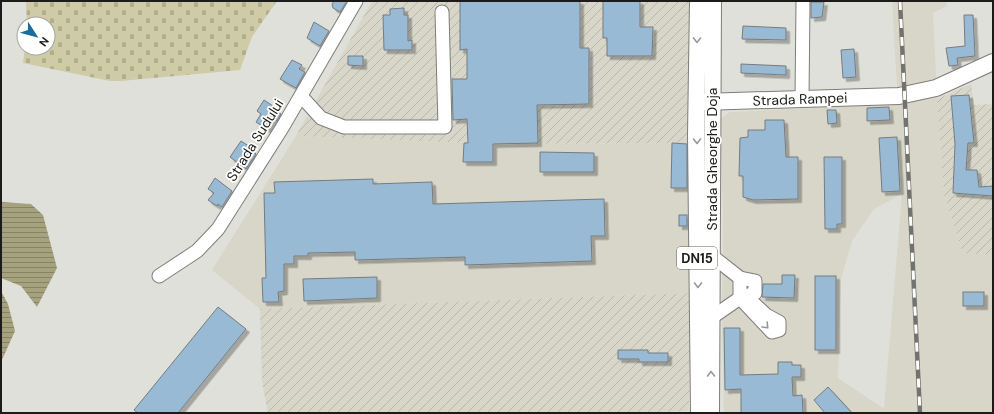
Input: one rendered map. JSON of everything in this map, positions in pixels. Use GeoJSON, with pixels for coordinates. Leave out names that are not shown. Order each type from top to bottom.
{"type":"FeatureCollection","features":[{"type":"Feature","properties":{"kind":"main road","name":"Strada Gheorghe Doja"},"geometry":{"type":"LineString","coordinates":[[698,1],[712,256],[712,413]]}},
{"type":"Feature","properties":{"kind":"main road","name":"Strada Gheorghe Doja"},"geometry":{"type":"LineString","coordinates":[[699,413],[704,102],[713,1]]}},
{"type":"Feature","properties":{"kind":"main road","name":"Strada Rampei"},"geometry":{"type":"LineString","coordinates":[[704,102],[904,95],[936,88],[993,62]]}},
{"type":"Feature","properties":{"kind":"street","name":"Strada Sudului"},"geometry":{"type":"LineString","coordinates":[[159,276],[197,251],[214,234],[301,96],[356,1]]}},
{"type":"Feature","properties":{"kind":"street"},"geometry":{"type":"LineString","coordinates":[[802,99],[803,1]]}},
{"type":"Feature","properties":{"kind":"street"},"geometry":{"type":"LineString","coordinates":[[301,96],[321,118],[344,127],[445,127],[442,12]]}},
{"type":"Feature","properties":{"kind":"street"},"geometry":{"type":"LineString","coordinates":[[711,318],[743,297],[740,278],[712,256]]}},
{"type":"Feature","properties":{"kind":"shaded area"},"geometry":{"type":"Polygon","coordinates":[[[372,1],[692,1],[691,143],[493,144],[296,136],[372,1]]]}},
{"type":"Feature","properties":{"kind":"shaded area"},"geometry":{"type":"Polygon","coordinates":[[[892,1],[946,1],[947,6],[933,13],[944,195],[963,253],[993,255],[993,413],[724,413],[722,327],[723,214],[720,119],[730,112],[898,104],[892,1]],[[902,194],[874,209],[852,241],[841,279],[838,378],[884,408],[902,194]]]}},
{"type":"Feature","properties":{"kind":"shaded area"},"geometry":{"type":"Polygon","coordinates":[[[971,84],[974,105],[993,104],[993,255],[963,253],[944,195],[937,99],[971,84]]]}},
{"type":"Feature","properties":{"kind":"shaded area"},"geometry":{"type":"Polygon","coordinates":[[[296,136],[493,144],[691,143],[690,293],[260,309],[212,270],[296,136]]]}},
{"type":"Feature","properties":{"kind":"shaded area"},"geometry":{"type":"Polygon","coordinates":[[[1,202],[31,204],[43,215],[57,268],[37,307],[21,286],[1,278],[1,202]]]}},
{"type":"Feature","properties":{"kind":"shaded area"},"geometry":{"type":"Polygon","coordinates":[[[1,291],[8,304],[15,331],[1,362],[1,291]]]}},
{"type":"Feature","properties":{"kind":"shaded area"},"geometry":{"type":"Polygon","coordinates":[[[690,293],[689,411],[653,413],[268,413],[262,382],[260,309],[690,293]]]}},
{"type":"Feature","properties":{"kind":"green space"},"geometry":{"type":"Polygon","coordinates":[[[26,1],[277,1],[252,37],[240,70],[121,81],[110,81],[23,63],[24,56],[56,56],[56,16],[27,16],[26,1]]]}},
{"type":"Feature","properties":{"kind":"building"},"geometry":{"type":"Polygon","coordinates":[[[334,1],[347,1],[340,12],[333,8],[332,4],[334,1]]]}},
{"type":"Feature","properties":{"kind":"building"},"geometry":{"type":"Polygon","coordinates":[[[460,1],[580,1],[580,48],[589,48],[589,104],[537,105],[538,143],[493,144],[493,162],[463,162],[464,143],[468,143],[467,119],[453,120],[452,79],[467,79],[467,49],[460,50],[460,1]]]}},
{"type":"Feature","properties":{"kind":"building"},"geometry":{"type":"Polygon","coordinates":[[[603,1],[640,1],[640,27],[653,27],[652,56],[607,56],[607,38],[603,38],[603,1]]]}},
{"type":"Feature","properties":{"kind":"building"},"geometry":{"type":"Polygon","coordinates":[[[811,2],[824,2],[822,17],[811,18],[811,2]]]}},
{"type":"Feature","properties":{"kind":"building"},"geometry":{"type":"Polygon","coordinates":[[[404,8],[404,15],[408,15],[408,41],[412,40],[412,50],[384,50],[383,15],[390,15],[390,9],[404,8]]]}},
{"type":"Feature","properties":{"kind":"building"},"geometry":{"type":"Polygon","coordinates":[[[964,15],[973,15],[975,56],[957,58],[958,65],[949,66],[946,48],[965,46],[964,15]]]}},
{"type":"Feature","properties":{"kind":"building"},"geometry":{"type":"Polygon","coordinates":[[[314,22],[329,31],[320,46],[307,38],[314,22]]]}},
{"type":"Feature","properties":{"kind":"building"},"geometry":{"type":"Polygon","coordinates":[[[743,26],[786,28],[786,40],[742,39],[743,26]]]}},
{"type":"Feature","properties":{"kind":"building"},"geometry":{"type":"Polygon","coordinates":[[[854,49],[856,77],[843,78],[841,50],[854,49]]]}},
{"type":"Feature","properties":{"kind":"building"},"geometry":{"type":"Polygon","coordinates":[[[348,56],[363,56],[363,66],[348,65],[348,56]]]}},
{"type":"Feature","properties":{"kind":"building"},"geometry":{"type":"Polygon","coordinates":[[[292,60],[302,65],[299,69],[305,72],[296,88],[280,79],[292,60]]]}},
{"type":"Feature","properties":{"kind":"building"},"geometry":{"type":"Polygon","coordinates":[[[741,64],[786,66],[786,75],[741,73],[741,64]]]}},
{"type":"Feature","properties":{"kind":"building"},"geometry":{"type":"Polygon","coordinates":[[[969,95],[974,143],[968,143],[966,170],[977,170],[979,187],[993,186],[993,196],[953,193],[955,144],[951,96],[969,95]]]}},
{"type":"Feature","properties":{"kind":"building"},"geometry":{"type":"Polygon","coordinates":[[[264,100],[276,108],[275,110],[281,114],[277,121],[275,119],[268,130],[256,122],[261,114],[257,111],[264,100]]]}},
{"type":"Feature","properties":{"kind":"building"},"geometry":{"type":"Polygon","coordinates":[[[889,107],[890,120],[867,121],[867,108],[889,107]]]}},
{"type":"Feature","properties":{"kind":"building"},"geometry":{"type":"Polygon","coordinates":[[[827,110],[836,110],[837,123],[828,124],[827,110]]]}},
{"type":"Feature","properties":{"kind":"building"},"geometry":{"type":"Polygon","coordinates":[[[765,120],[784,120],[786,157],[798,157],[798,199],[753,200],[743,197],[743,176],[739,176],[740,138],[748,137],[748,130],[765,130],[765,120]]]}},
{"type":"Feature","properties":{"kind":"building"},"geometry":{"type":"Polygon","coordinates":[[[897,137],[900,191],[882,192],[879,138],[897,137]]]}},
{"type":"Feature","properties":{"kind":"building"},"geometry":{"type":"Polygon","coordinates":[[[241,141],[252,148],[251,150],[256,154],[246,169],[230,157],[241,141]]]}},
{"type":"Feature","properties":{"kind":"building"},"geometry":{"type":"Polygon","coordinates":[[[672,143],[687,144],[687,188],[671,188],[672,143]]]}},
{"type":"Feature","properties":{"kind":"building"},"geometry":{"type":"Polygon","coordinates":[[[540,152],[594,153],[594,172],[540,172],[540,152]]]}},
{"type":"Feature","properties":{"kind":"building"},"geometry":{"type":"Polygon","coordinates":[[[824,157],[842,157],[842,224],[837,224],[837,229],[825,229],[824,157]]]}},
{"type":"Feature","properties":{"kind":"building"},"geometry":{"type":"Polygon","coordinates":[[[215,178],[232,191],[222,207],[218,204],[217,206],[208,200],[214,193],[208,189],[215,178]]]}},
{"type":"Feature","properties":{"kind":"building"},"geometry":{"type":"Polygon","coordinates":[[[373,179],[373,184],[432,182],[433,204],[604,199],[605,236],[591,236],[592,261],[465,265],[465,257],[355,260],[355,252],[308,253],[308,256],[294,256],[294,264],[284,264],[284,291],[278,292],[279,302],[263,302],[262,278],[266,278],[264,193],[275,193],[274,182],[373,179]]]}},
{"type":"Feature","properties":{"kind":"building"},"geometry":{"type":"Polygon","coordinates":[[[679,215],[687,215],[687,226],[679,226],[679,215]]]}},
{"type":"Feature","properties":{"kind":"building"},"geometry":{"type":"Polygon","coordinates":[[[782,275],[795,275],[794,298],[762,297],[763,284],[782,284],[782,275]]]}},
{"type":"Feature","properties":{"kind":"building"},"geometry":{"type":"Polygon","coordinates":[[[815,276],[836,276],[836,350],[815,350],[815,276]]]}},
{"type":"Feature","properties":{"kind":"building"},"geometry":{"type":"Polygon","coordinates":[[[377,277],[377,298],[304,301],[303,279],[377,277]]]}},
{"type":"Feature","properties":{"kind":"building"},"geometry":{"type":"Polygon","coordinates":[[[963,292],[984,292],[984,306],[963,306],[963,292]]]}},
{"type":"Feature","properties":{"kind":"building"},"geometry":{"type":"Polygon","coordinates":[[[218,307],[246,329],[178,413],[138,413],[134,410],[218,307]]]}},
{"type":"Feature","properties":{"kind":"building"},"geometry":{"type":"Polygon","coordinates":[[[724,328],[740,328],[740,375],[778,374],[778,362],[792,362],[792,365],[801,365],[801,377],[792,377],[793,396],[802,395],[803,413],[741,413],[741,389],[725,390],[724,328]]]}},
{"type":"Feature","properties":{"kind":"building"},"geometry":{"type":"Polygon","coordinates":[[[618,350],[648,350],[648,353],[668,353],[668,362],[639,362],[639,359],[618,359],[618,350]]]}},
{"type":"Feature","properties":{"kind":"building"},"geometry":{"type":"Polygon","coordinates":[[[828,387],[852,413],[825,413],[814,400],[828,387]]]}},
{"type":"Feature","properties":{"kind":"railway"},"geometry":{"type":"LineString","coordinates":[[900,1],[920,413]]}}]}
